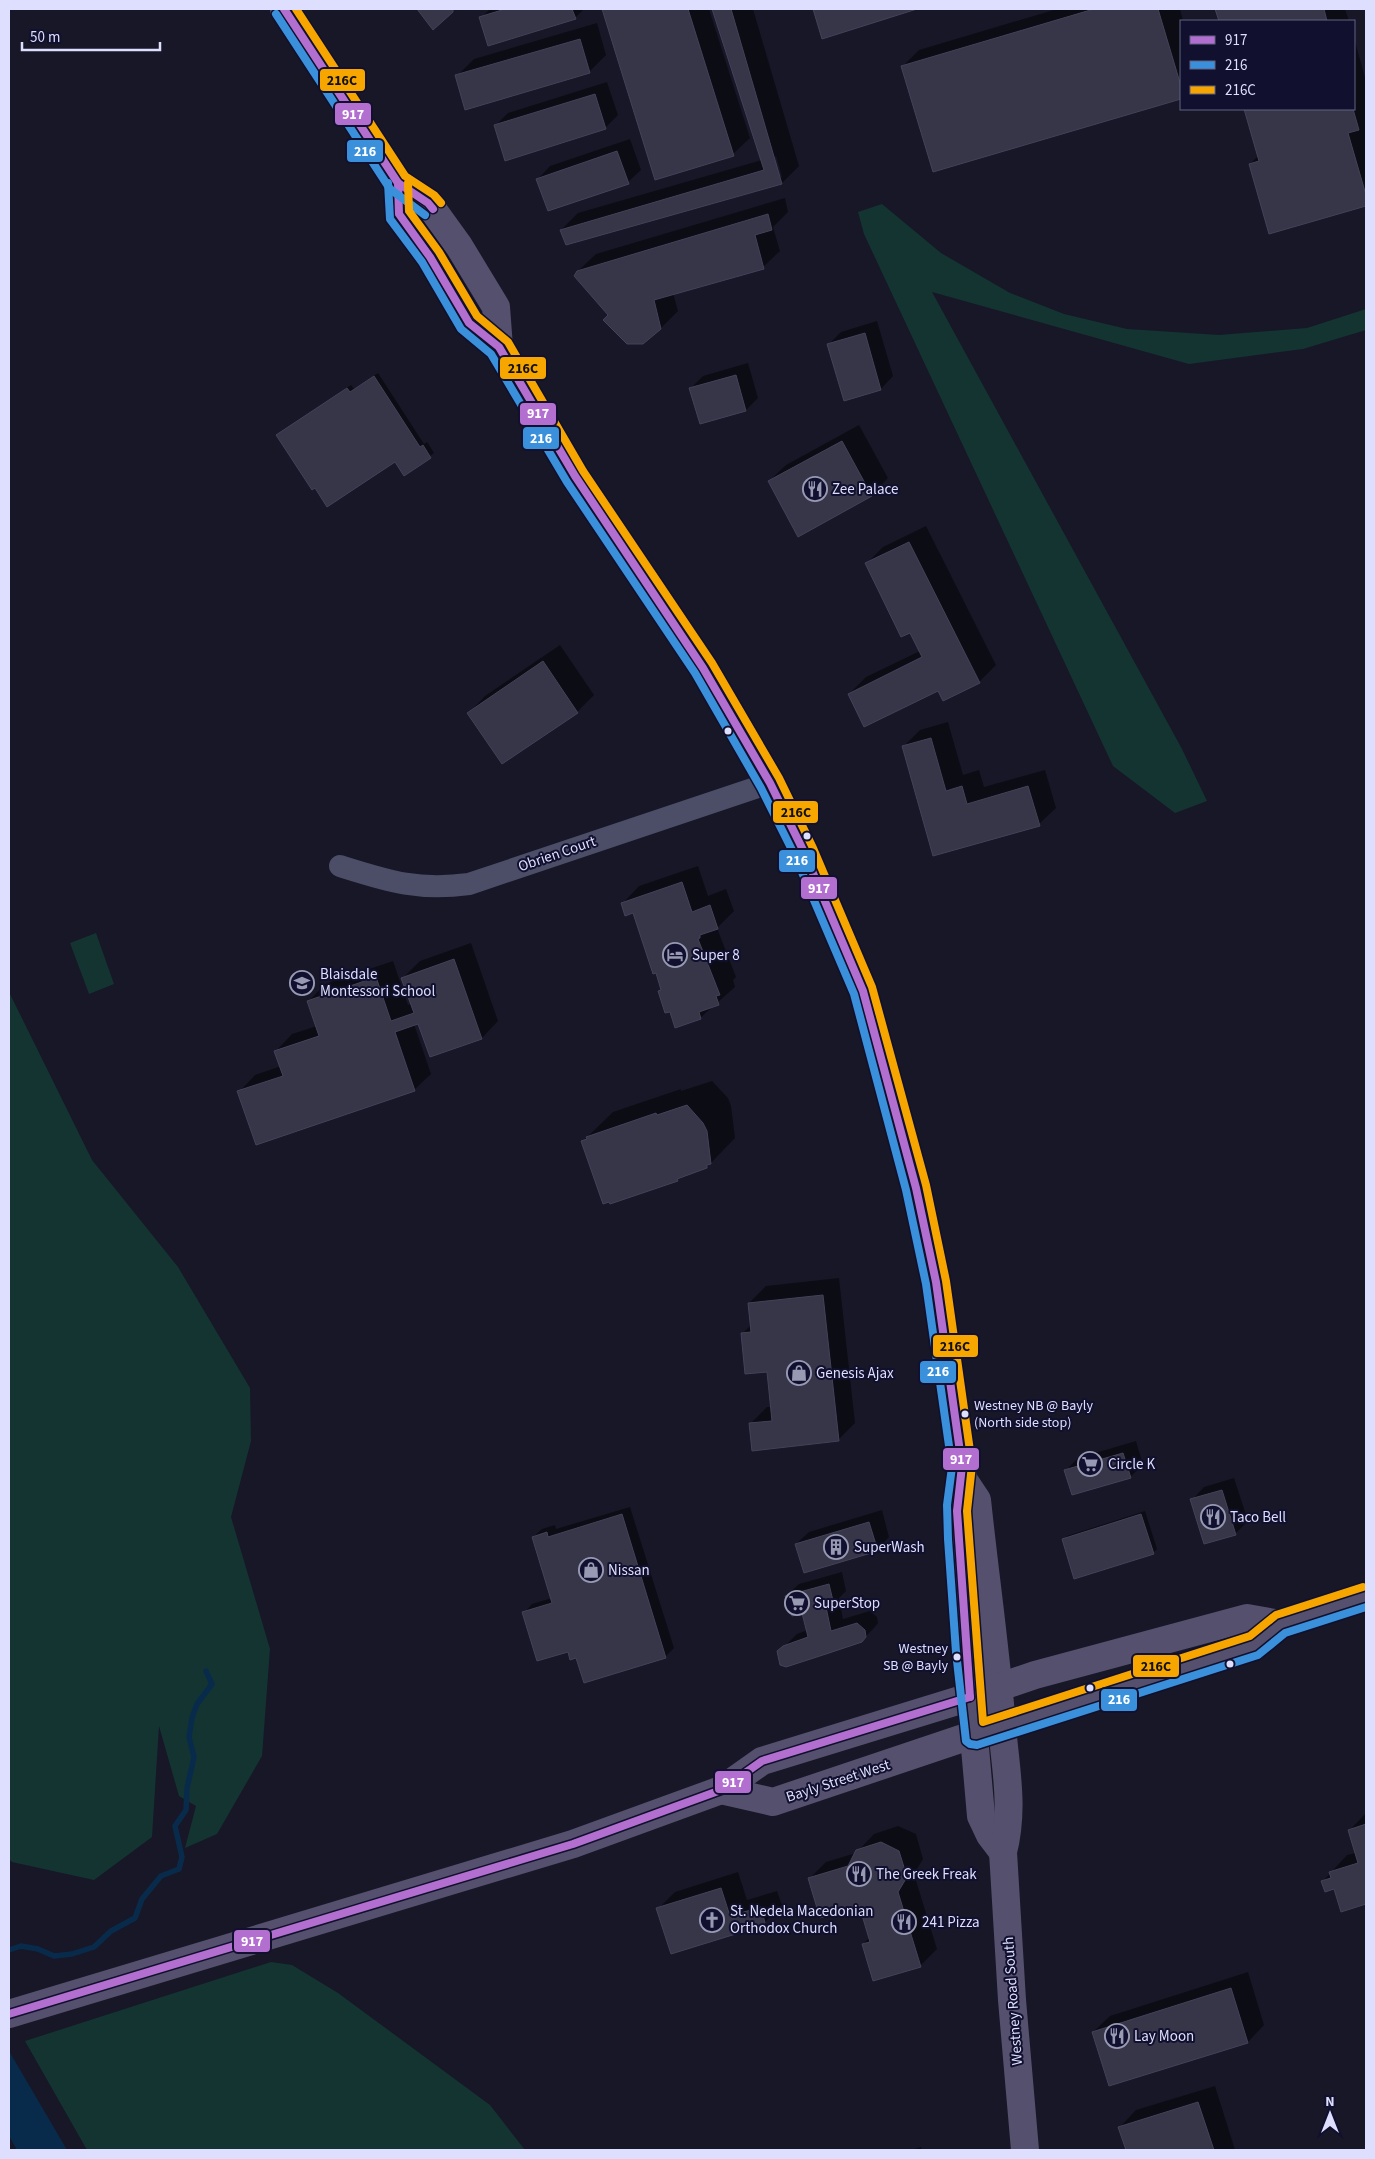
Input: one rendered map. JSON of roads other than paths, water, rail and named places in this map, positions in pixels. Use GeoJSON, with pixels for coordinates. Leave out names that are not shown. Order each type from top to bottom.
{"type":"FeatureCollection","features":[{"type":"Feature","properties":{"kind":"main road","name":"Westney Road South"},"geometry":{"type":"LineString","coordinates":[[284,9],[398,183],[428,203],[496,307],[499,347],[576,476],[703,668],[770,783],[804,852],[863,991],[916,1188],[936,1282],[963,1479],[957,1499],[959,1566],[981,1816],[990,1835],[1003,1852]]}},
{"type":"Feature","properties":{"kind":"main road","name":"Westney Road South"},"geometry":{"type":"LineString","coordinates":[[963,1479],[977,1500],[1000,1687],[1010,1810],[1008,1832],[1003,1852],[1010,1972],[1026,2150]]}},
{"type":"Feature","properties":{"kind":"main road","name":"Bayly Street West"},"geometry":{"type":"LineString","coordinates":[[721,1790],[773,1802],[1002,1725],[1255,1645],[1280,1624],[1366,1597]]}},
{"type":"Feature","properties":{"kind":"main road","name":"Bayly Street West"},"geometry":{"type":"LineString","coordinates":[[721,1790],[762,1761],[1044,1673],[1248,1618],[1280,1624]]}},
{"type":"Feature","properties":{"kind":"main road"},"geometry":{"type":"LineString","coordinates":[[9,2014],[573,1844],[721,1790]]}},
{"type":"Feature","properties":{"kind":"street","name":"Obrien Court"},"geometry":{"type":"LineString","coordinates":[[340,866],[402,884],[448,887],[469,884],[770,783]]}},
{"type":"Feature","properties":{"kind":"water"},"geometry":{"type":"Polygon","coordinates":[[[9,2051],[67,2150],[17,2150],[9,2136],[9,2051]]]}},
{"type":"Feature","properties":{"kind":"waterway"},"geometry":{"type":"LineString","coordinates":[[9,1950],[21,1946],[38,1949],[54,1956],[72,1954],[94,1947],[111,1931],[135,1918],[142,1899],[161,1876],[179,1869],[182,1857],[175,1826],[186,1810],[187,1788],[194,1757],[189,1737],[192,1718],[197,1704],[212,1684],[206,1671]]}},
{"type":"Feature","properties":{"kind":"place","name":"Zee Palace"},"geometry":{"type":"Point","coordinates":[815,489]}},
{"type":"Feature","properties":{"kind":"place","name":"Super 8"},"geometry":{"type":"Point","coordinates":[675,955]}},
{"type":"Feature","properties":{"kind":"place","name":"Blaisdale Montessori School"},"geometry":{"type":"Point","coordinates":[302,983]}},
{"type":"Feature","properties":{"kind":"place","name":"Genesis Ajax"},"geometry":{"type":"Point","coordinates":[799,1373]}},
{"type":"Feature","properties":{"kind":"place","name":"Westney NB @ Bayly (North side stop)"},"geometry":{"type":"Point","coordinates":[965,1414]}},
{"type":"Feature","properties":{"kind":"place","name":"Circle K"},"geometry":{"type":"Point","coordinates":[1090,1464]}},
{"type":"Feature","properties":{"kind":"place","name":"Taco Bell"},"geometry":{"type":"Point","coordinates":[1213,1517]}},
{"type":"Feature","properties":{"kind":"place","name":"SuperWash"},"geometry":{"type":"Point","coordinates":[836,1547]}},
{"type":"Feature","properties":{"kind":"place","name":"Nissan"},"geometry":{"type":"Point","coordinates":[591,1570]}},
{"type":"Feature","properties":{"kind":"place","name":"SuperStop"},"geometry":{"type":"Point","coordinates":[797,1603]}},
{"type":"Feature","properties":{"kind":"place","name":"Westney SB @ Bayly"},"geometry":{"type":"Point","coordinates":[957,1657]}},
{"type":"Feature","properties":{"kind":"place","name":"The Greek Freak"},"geometry":{"type":"Point","coordinates":[859,1874]}},
{"type":"Feature","properties":{"kind":"place","name":"St. Nedela Macedonian Orthodox Church"},"geometry":{"type":"Point","coordinates":[712,1920]}},
{"type":"Feature","properties":{"kind":"place","name":"241 Pizza"},"geometry":{"type":"Point","coordinates":[904,1922]}},
{"type":"Feature","properties":{"kind":"place","name":"Lay Moon"},"geometry":{"type":"Point","coordinates":[1117,2036]}}]}
